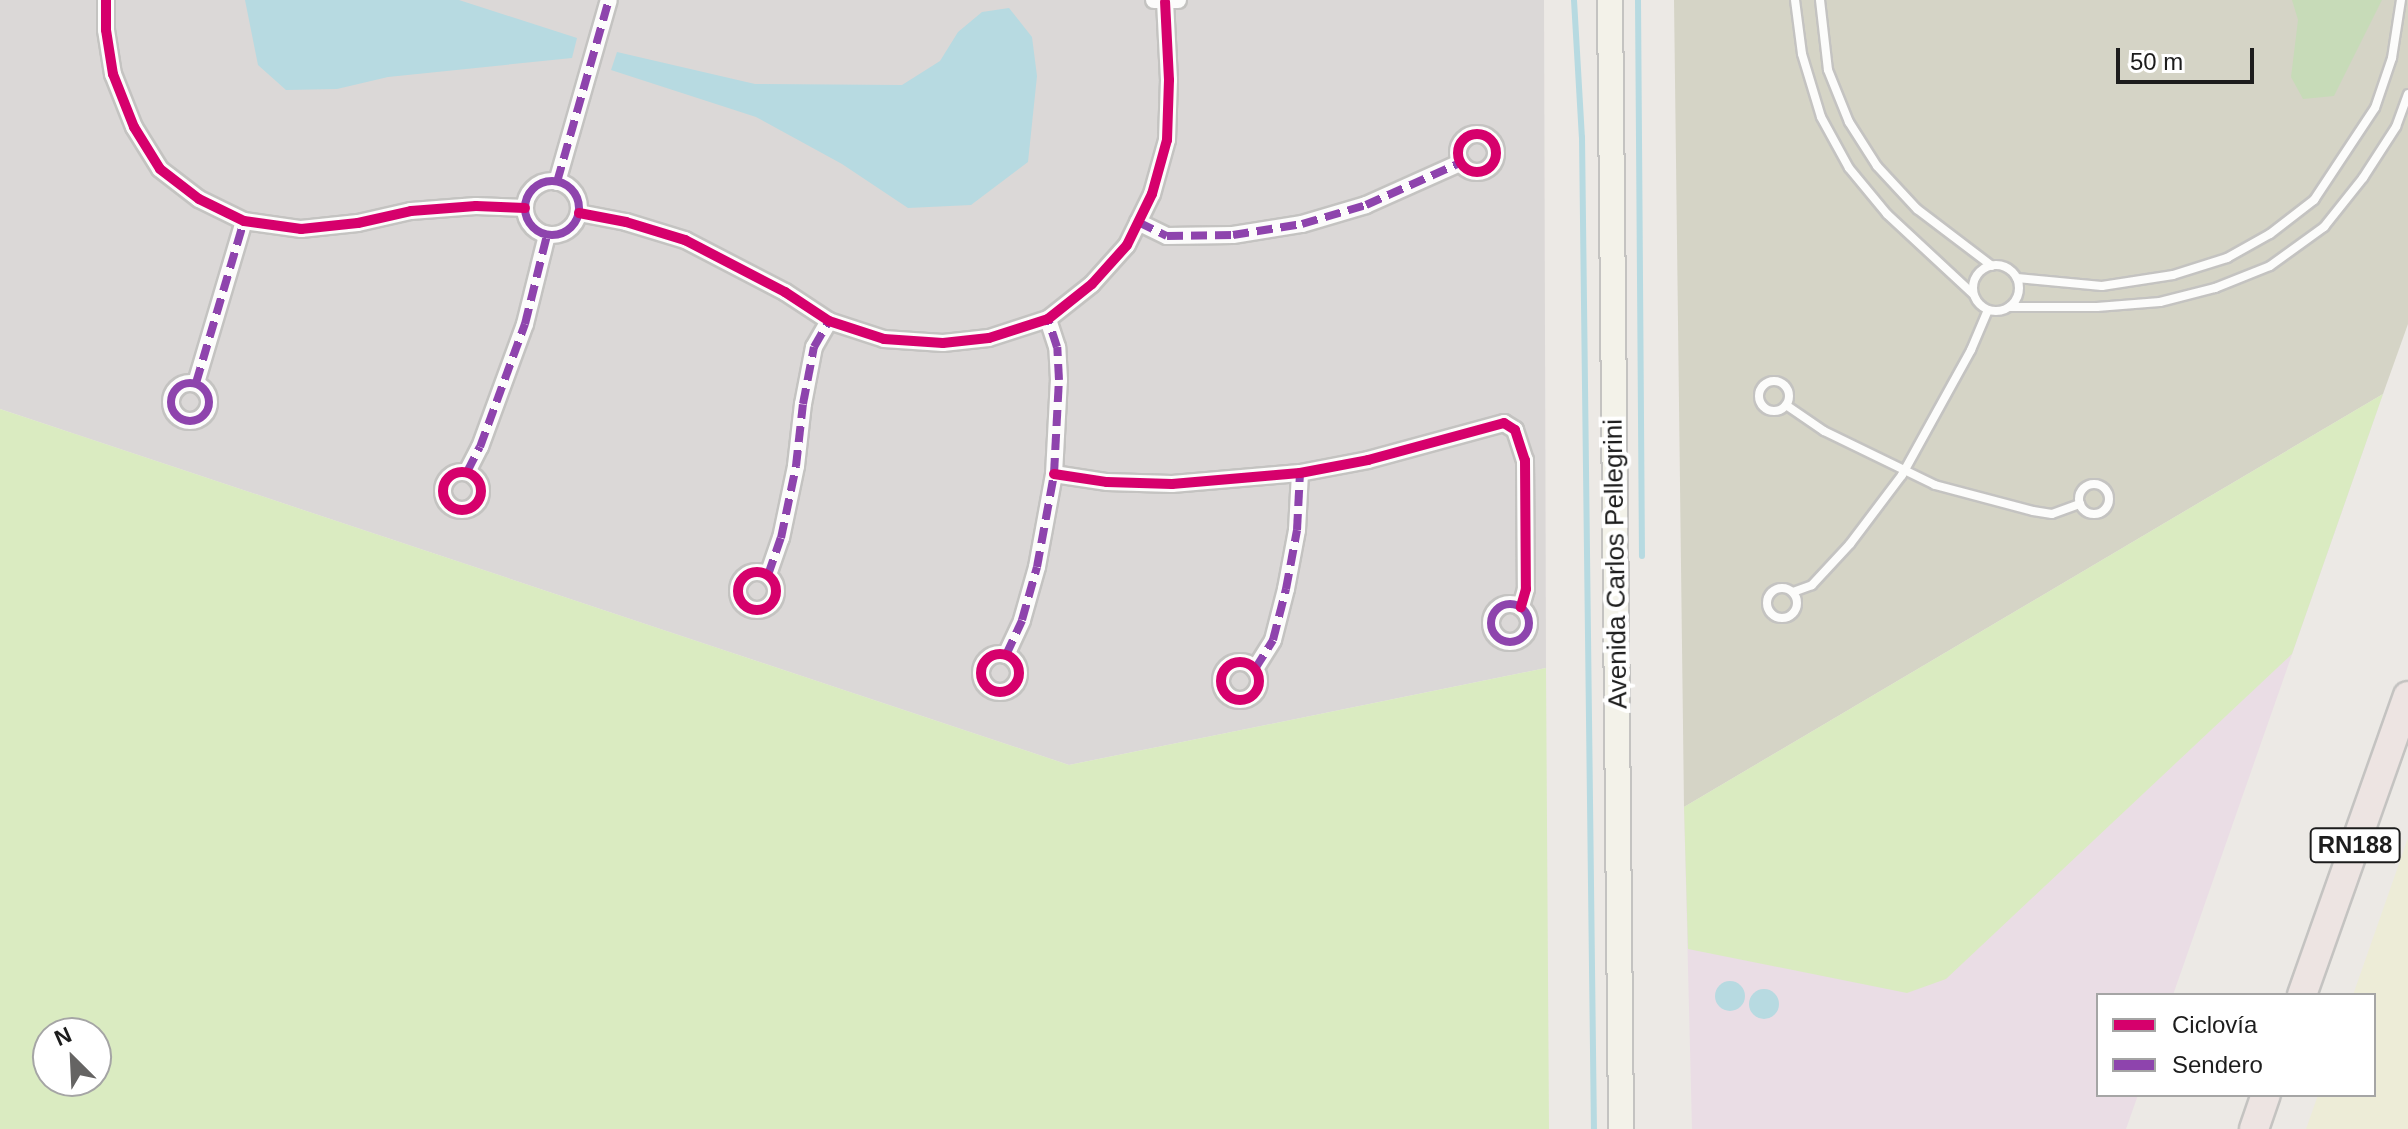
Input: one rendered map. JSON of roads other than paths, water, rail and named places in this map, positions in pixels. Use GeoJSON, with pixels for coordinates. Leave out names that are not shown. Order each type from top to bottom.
{"type":"FeatureCollection","features":[{"type":"Feature","properties":{"kind":"highway","name":"RN188"},"geometry":{"type":"LineString","coordinates":[[2303,993],[2408,696]]}},
{"type":"Feature","properties":{"kind":"highway"},"geometry":{"type":"LineString","coordinates":[[2254,1129],[2265,1097]]}},
{"type":"Feature","properties":{"kind":"main road","name":"Avenida Carlos Pellegrini"},"geometry":{"type":"LineString","coordinates":[[1610,0],[1621,1129]]}},
{"type":"Feature","properties":{"kind":"street"},"geometry":{"type":"LineString","coordinates":[[106,0],[106,30],[113,74],[140,137],[160,169],[199,199],[244,221],[301,229],[358,223],[411,211],[476,206],[525,208]]}},
{"type":"Feature","properties":{"kind":"street"},"geometry":{"type":"LineString","coordinates":[[557,182],[609,0]]}},
{"type":"Feature","properties":{"kind":"street"},"geometry":{"type":"LineString","coordinates":[[579,213],[626,222],[685,240],[785,292],[829,321],[884,339],[943,343],[989,338],[1048,319],[1092,284],[1127,245],[1152,194],[1167,140],[1169,80],[1166,1]]}},
{"type":"Feature","properties":{"kind":"street"},"geometry":{"type":"LineString","coordinates":[[1138,222],[1167,236],[1233,235],[1302,224],[1366,205],[1460,163]]}},
{"type":"Feature","properties":{"kind":"street"},"geometry":{"type":"LineString","coordinates":[[557,182],[577,197],[579,213],[571,228],[547,235],[531,225],[525,208],[527,199],[539,185],[557,182]]}},
{"type":"Feature","properties":{"kind":"street"},"geometry":{"type":"LineString","coordinates":[[196,383],[244,221]]}},
{"type":"Feature","properties":{"kind":"street"},"geometry":{"type":"LineString","coordinates":[[467,472],[480,447],[525,324],[547,235]]}},
{"type":"Feature","properties":{"kind":"street"},"geometry":{"type":"LineString","coordinates":[[1006,655],[1022,620],[1037,567],[1054,474],[1059,380],[1057,347],[1048,319]]}},
{"type":"Feature","properties":{"kind":"street"},"geometry":{"type":"LineString","coordinates":[[768,575],[781,538],[796,466],[814,347],[829,321]]}},
{"type":"Feature","properties":{"kind":"street"},"geometry":{"type":"LineString","coordinates":[[1054,474],[1107,482],[1172,484],[1300,473],[1368,460],[1504,423],[1515,430],[1525,460],[1526,589],[1521,607]]}},
{"type":"Feature","properties":{"kind":"street"},"geometry":{"type":"LineString","coordinates":[[1255,669],[1273,640],[1286,589],[1297,530],[1300,473]]}},
{"type":"Feature","properties":{"kind":"lane"},"geometry":{"type":"LineString","coordinates":[[1795,0],[1802,54],[1821,117],[1849,168],[1887,214],[1988,310]]}},
{"type":"Feature","properties":{"kind":"lane"},"geometry":{"type":"LineString","coordinates":[[1820,0],[1828,70],[1849,122],[1877,166],[1917,209],[1992,266],[2007,268],[2017,278],[2102,286],[2173,275],[2227,258],[2270,234],[2314,200],[2375,108],[2392,58],[2401,0]]}},
{"type":"Feature","properties":{"kind":"lane"},"geometry":{"type":"LineString","coordinates":[[1988,310],[2160,302],[2215,288],[2270,266],[2324,227],[2363,178],[2396,127],[2408,94]]}},
{"type":"Feature","properties":{"kind":"lane"},"geometry":{"type":"LineString","coordinates":[[1973,294],[1978,273],[1992,266]]}},
{"type":"Feature","properties":{"kind":"lane"},"geometry":{"type":"LineString","coordinates":[[2010,307],[2018,294],[2017,278]]}},
{"type":"Feature","properties":{"kind":"lane"},"geometry":{"type":"LineString","coordinates":[[1793,592],[1812,585],[1850,544],[1905,471],[1971,350],[1988,310]]}},
{"type":"Feature","properties":{"kind":"lane"},"geometry":{"type":"LineString","coordinates":[[1786,405],[1824,431],[1935,485],[2052,514],[2080,504]]}},
{"type":"Feature","properties":{"kind":"water"},"geometry":{"type":"Polygon","coordinates":[[[245,0],[459,0],[577,38],[572,58],[388,77],[337,89],[286,90],[258,65],[245,0]]]}},
{"type":"Feature","properties":{"kind":"water"},"geometry":{"type":"Polygon","coordinates":[[[1009,8],[1032,37],[1037,76],[1028,162],[971,205],[908,208],[842,164],[756,117],[611,70],[617,52],[755,84],[902,85],[940,61],[958,32],[982,12],[1009,8]]]}},
{"type":"Feature","properties":{"kind":"water"},"geometry":{"type":"Polygon","coordinates":[[[1730,981],[1740,986],[1745,996],[1740,1006],[1730,1011],[1720,1006],[1715,996],[1720,986],[1730,981]]]}},
{"type":"Feature","properties":{"kind":"water"},"geometry":{"type":"Polygon","coordinates":[[[1764,989],[1774,994],[1779,1004],[1774,1014],[1764,1019],[1754,1014],[1749,1004],[1754,994],[1764,989]]]}},
{"type":"Feature","properties":{"kind":"waterway"},"geometry":{"type":"LineString","coordinates":[[1574,0],[1582,137],[1594,1129]]}},
{"type":"Feature","properties":{"kind":"waterway"},"geometry":{"type":"LineString","coordinates":[[1638,0],[1642,556]]}}]}
